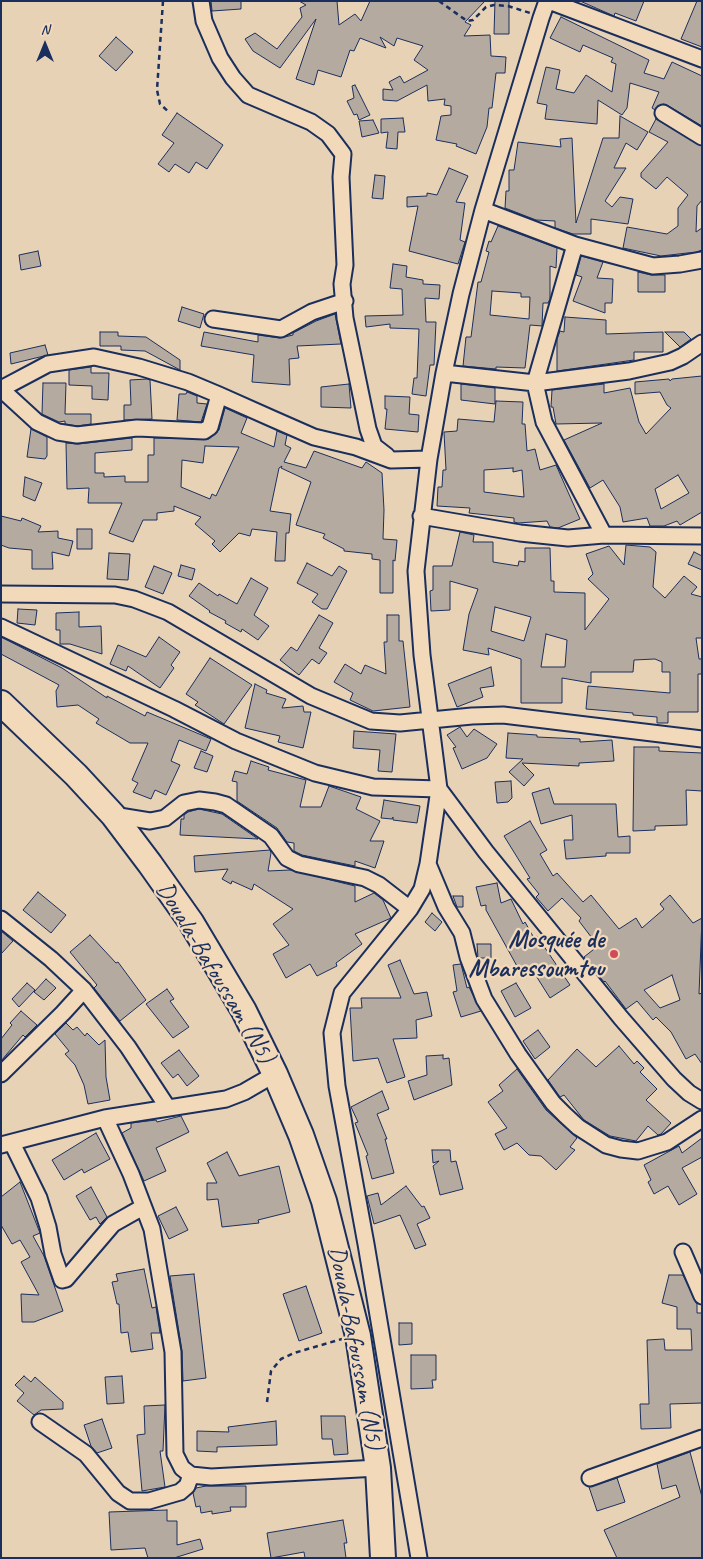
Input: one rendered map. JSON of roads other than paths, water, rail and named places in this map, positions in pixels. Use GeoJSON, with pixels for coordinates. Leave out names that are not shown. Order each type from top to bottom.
{"type":"FeatureCollection","features":[{"type":"Feature","properties":{"kind":"highway","name":"Douala-Bafoussam (N5)"},"geometry":{"type":"LineString","coordinates":[[1,703],[70,769],[113,815],[191,922],[244,1011],[275,1074],[301,1136],[324,1201],[358,1336],[378,1468],[383,1558]]}},
{"type":"Feature","properties":{"kind":"street"},"geometry":{"type":"LineString","coordinates":[[201,1],[204,21],[220,58],[233,78],[248,95],[311,122],[328,134],[343,154],[341,177],[345,265],[342,284],[345,318],[368,429],[374,446],[391,460]]}},
{"type":"Feature","properties":{"kind":"street"},"geometry":{"type":"LineString","coordinates":[[419,1558],[366,1244],[337,1086],[332,1033],[342,993],[410,909],[422,889],[428,864],[439,789],[422,655],[416,570],[429,459],[444,373],[483,210],[540,18],[548,1],[702,59]]}},
{"type":"Feature","properties":{"kind":"street"},"geometry":{"type":"LineString","coordinates":[[663,113],[702,137]]}},
{"type":"Feature","properties":{"kind":"street"},"geometry":{"type":"LineString","coordinates":[[483,210],[575,245],[653,266],[702,260]]}},
{"type":"Feature","properties":{"kind":"street"},"geometry":{"type":"LineString","coordinates":[[575,245],[535,383],[544,422],[604,535]]}},
{"type":"Feature","properties":{"kind":"street"},"geometry":{"type":"LineString","coordinates":[[213,319],[281,329],[312,312],[345,301]]}},
{"type":"Feature","properties":{"kind":"street"},"geometry":{"type":"LineString","coordinates":[[444,373],[535,383],[629,371],[670,362],[702,343]]}},
{"type":"Feature","properties":{"kind":"street"},"geometry":{"type":"LineString","coordinates":[[219,395],[210,427],[204,431],[137,428],[77,435],[58,432],[37,422],[1,389],[48,364],[94,357],[139,367],[188,382],[219,395],[314,437],[391,460],[429,459]]}},
{"type":"Feature","properties":{"kind":"street"},"geometry":{"type":"LineString","coordinates":[[421,516],[568,538],[604,535],[702,536]]}},
{"type":"Feature","properties":{"kind":"street"},"geometry":{"type":"LineString","coordinates":[[1,594],[115,595],[134,600],[168,612],[311,696],[371,722],[400,723],[503,715],[702,738]]}},
{"type":"Feature","properties":{"kind":"street"},"geometry":{"type":"LineString","coordinates":[[1,627],[174,709],[236,741],[315,773],[373,787],[439,789]]}},
{"type":"Feature","properties":{"kind":"street"},"geometry":{"type":"LineString","coordinates":[[439,789],[486,852],[621,1018],[674,1079],[689,1093],[702,1101]]}},
{"type":"Feature","properties":{"kind":"street"},"geometry":{"type":"LineString","coordinates":[[113,815],[150,821],[165,818],[184,803],[199,800],[220,804],[271,836],[287,858],[299,864],[365,878],[410,909]]}},
{"type":"Feature","properties":{"kind":"street"},"geometry":{"type":"LineString","coordinates":[[428,864],[446,907],[462,933],[468,957],[484,999],[518,1054],[553,1103],[565,1115],[578,1127],[606,1144],[621,1149],[638,1151],[667,1142],[702,1119]]}},
{"type":"Feature","properties":{"kind":"street"},"geometry":{"type":"LineString","coordinates":[[1,919],[51,959],[84,990],[128,1047],[168,1108]]}},
{"type":"Feature","properties":{"kind":"street"},"geometry":{"type":"LineString","coordinates":[[1,1074],[84,990]]}},
{"type":"Feature","properties":{"kind":"street"},"geometry":{"type":"LineString","coordinates":[[143,1207],[113,1224],[66,1279],[62,1280],[53,1254],[48,1227],[39,1198],[7,1144],[105,1118],[226,1098],[244,1092],[275,1074]]}},
{"type":"Feature","properties":{"kind":"street"},"geometry":{"type":"LineString","coordinates":[[105,1118],[152,1229],[173,1352],[175,1454],[182,1468],[191,1475],[211,1477],[378,1468]]}},
{"type":"Feature","properties":{"kind":"street"},"geometry":{"type":"LineString","coordinates":[[684,1252],[702,1296]]}},
{"type":"Feature","properties":{"kind":"street"},"geometry":{"type":"LineString","coordinates":[[40,1422],[86,1454],[118,1493],[130,1501],[149,1501],[180,1492],[187,1486],[191,1475]]}},
{"type":"Feature","properties":{"kind":"street"},"geometry":{"type":"LineString","coordinates":[[590,1478],[702,1438]]}},
{"type":"Feature","properties":{"kind":"place","name":"Mosquée de Mbaressoumtou"},"geometry":{"type":"Point","coordinates":[614,954]}}]}
